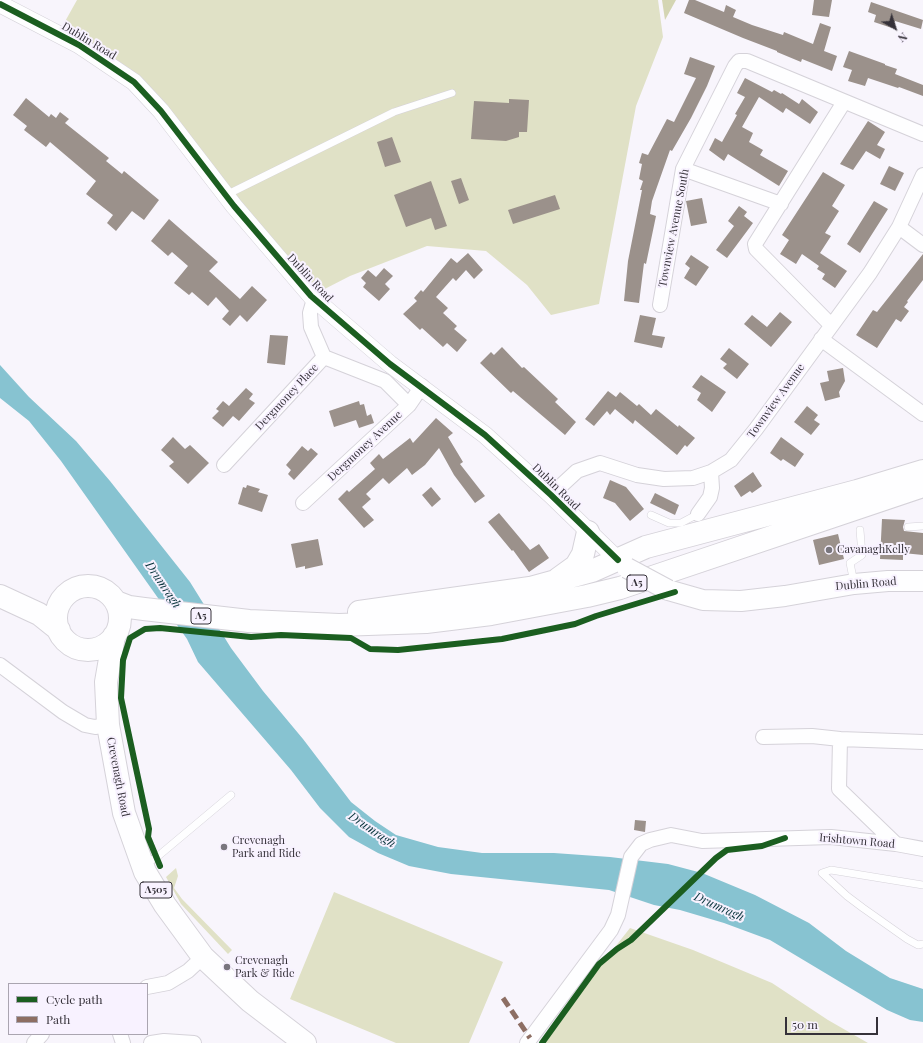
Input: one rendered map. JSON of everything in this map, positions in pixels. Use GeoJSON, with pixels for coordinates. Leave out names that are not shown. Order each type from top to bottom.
{"type":"FeatureCollection","features":[{"type":"Feature","properties":{"kind":"highway"},"geometry":{"type":"LineString","coordinates":[[278,623],[530,588],[552,583],[622,564],[646,547],[857,491],[923,471]]}},
{"type":"Feature","properties":{"kind":"highway","name":"A5"},"geometry":{"type":"LineString","coordinates":[[117,620],[128,607],[248,621],[339,625],[426,622],[491,614],[586,596],[635,583],[923,486]]}},
{"type":"Feature","properties":{"kind":"highway"},"geometry":{"type":"LineString","coordinates":[[552,583],[576,566],[583,554],[588,532]]}},
{"type":"Feature","properties":{"kind":"highway","name":"A5"},"geometry":{"type":"LineString","coordinates":[[23,607],[50,606],[61,601],[76,588],[90,586],[100,588],[109,593],[117,620]]}},
{"type":"Feature","properties":{"kind":"highway","name":"A5"},"geometry":{"type":"LineString","coordinates":[[0,596],[39,614],[59,630],[68,642],[82,649]]}},
{"type":"Feature","properties":{"kind":"highway"},"geometry":{"type":"LineString","coordinates":[[59,630],[56,617],[61,601]]}},
{"type":"Feature","properties":{"kind":"highway"},"geometry":{"type":"LineString","coordinates":[[82,649],[90,650],[103,646],[117,620]]}},
{"type":"Feature","properties":{"kind":"highway","name":"Crevenagh Road"},"geometry":{"type":"LineString","coordinates":[[117,620],[106,682],[108,725],[124,813],[143,865],[166,905],[203,957],[250,1001],[305,1043]]}},
{"type":"Feature","properties":{"kind":"highway"},"geometry":{"type":"LineString","coordinates":[[82,649],[106,682]]}},
{"type":"Feature","properties":{"kind":"main road","name":"Dublin Road"},"geometry":{"type":"LineString","coordinates":[[622,564],[668,590],[703,600],[741,601],[785,596],[854,584],[888,581],[923,581]]}},
{"type":"Feature","properties":{"kind":"street","name":"Dublin Road"},"geometry":{"type":"LineString","coordinates":[[0,4],[79,45],[134,82],[161,111],[258,236],[314,299],[390,364],[422,386],[485,435],[551,495],[622,564]]}},
{"type":"Feature","properties":{"kind":"street","name":"Townview Avenue South"},"geometry":{"type":"LineString","coordinates":[[660,305],[683,169],[735,66],[739,61],[747,61],[923,134]]}},
{"type":"Feature","properties":{"kind":"street"},"geometry":{"type":"LineString","coordinates":[[831,325],[756,249],[755,244],[844,102]]}},
{"type":"Feature","properties":{"kind":"street"},"geometry":{"type":"LineString","coordinates":[[683,169],[781,204]]}},
{"type":"Feature","properties":{"kind":"street","name":"Townview Avenue"},"geometry":{"type":"LineString","coordinates":[[551,495],[577,471],[600,463],[637,475],[664,479],[693,478],[711,472],[731,460],[870,274],[899,227],[923,175]]}},
{"type":"Feature","properties":{"kind":"street"},"geometry":{"type":"LineString","coordinates":[[899,227],[923,245]]}},
{"type":"Feature","properties":{"kind":"street","name":"Dergmoney Place"},"geometry":{"type":"LineString","coordinates":[[224,465],[324,358],[311,327],[310,313],[314,299]]}},
{"type":"Feature","properties":{"kind":"street"},"geometry":{"type":"LineString","coordinates":[[821,339],[923,414]]}},
{"type":"Feature","properties":{"kind":"street"},"geometry":{"type":"LineString","coordinates":[[324,358],[385,381],[409,405]]}},
{"type":"Feature","properties":{"kind":"street","name":"Dergmoney Avenue"},"geometry":{"type":"LineString","coordinates":[[303,503],[409,405],[422,386]]}},
{"type":"Feature","properties":{"kind":"street"},"geometry":{"type":"LineString","coordinates":[[698,514],[710,497],[712,488],[711,472]]}},
{"type":"Feature","properties":{"kind":"street"},"geometry":{"type":"LineString","coordinates":[[0,665],[63,712],[85,724],[95,727],[108,725]]}},
{"type":"Feature","properties":{"kind":"street"},"geometry":{"type":"LineString","coordinates":[[763,737],[812,736],[840,739],[923,742]]}},
{"type":"Feature","properties":{"kind":"street"},"geometry":{"type":"LineString","coordinates":[[840,739],[839,789],[896,844]]}},
{"type":"Feature","properties":{"kind":"street","name":"Irishtown Road"},"geometry":{"type":"LineString","coordinates":[[527,1043],[574,978],[600,946],[618,915],[631,857],[641,844],[650,840],[671,835],[702,841],[831,837],[896,844],[923,849]]}},
{"type":"Feature","properties":{"kind":"street"},"geometry":{"type":"LineString","coordinates":[[148,987],[168,983],[188,971],[203,957]]}},
{"type":"Feature","properties":{"kind":"street"},"geometry":{"type":"LineString","coordinates":[[34,1043],[41,1035]]}},
{"type":"Feature","properties":{"kind":"street"},"geometry":{"type":"LineString","coordinates":[[151,1043],[164,1041],[194,1043]]}},
{"type":"Feature","properties":{"kind":"lane"},"geometry":{"type":"LineString","coordinates":[[226,195],[394,112],[452,93]]}},
{"type":"Feature","properties":{"kind":"lane"},"geometry":{"type":"LineString","coordinates":[[651,515],[669,523],[681,523],[698,514]]}},
{"type":"Feature","properties":{"kind":"lane"},"geometry":{"type":"LineString","coordinates":[[908,527],[923,526]]}},
{"type":"Feature","properties":{"kind":"lane"},"geometry":{"type":"LineString","coordinates":[[854,584],[850,563],[862,555],[860,530]]}},
{"type":"Feature","properties":{"kind":"lane"},"geometry":{"type":"LineString","coordinates":[[143,865],[157,857],[231,795]]}},
{"type":"Feature","properties":{"kind":"lane"},"geometry":{"type":"LineString","coordinates":[[923,885],[831,870],[822,873],[847,896],[907,939],[918,945],[923,944]]}},
{"type":"Feature","properties":{"kind":"green space"},"geometry":{"type":"Polygon","coordinates":[[[77,0],[658,0],[663,37],[636,106],[599,304],[551,315],[527,285],[486,251],[427,246],[350,276],[311,296],[161,111],[58,34],[77,0]]]}},
{"type":"Feature","properties":{"kind":"green space"},"geometry":{"type":"Polygon","coordinates":[[[662,0],[676,0],[665,20],[662,0]]]}},
{"type":"Feature","properties":{"kind":"green space"},"geometry":{"type":"Polygon","coordinates":[[[176,868],[178,876],[174,888],[182,899],[232,950],[228,954],[181,904],[166,877],[176,868]]]}},
{"type":"Feature","properties":{"kind":"green space"},"geometry":{"type":"Polygon","coordinates":[[[334,892],[503,962],[469,1043],[396,1043],[290,999],[334,892]]]}},
{"type":"Feature","properties":{"kind":"green space"},"geometry":{"type":"Polygon","coordinates":[[[630,928],[693,950],[772,983],[828,1020],[868,1043],[544,1043],[592,976],[630,928]]]}},
{"type":"Feature","properties":{"kind":"water","name":"Drumragh"},"geometry":{"type":"Polygon","coordinates":[[[0,365],[29,397],[76,441],[110,481],[190,582],[231,648],[263,691],[303,739],[351,802],[375,821],[396,835],[438,847],[482,853],[554,853],[610,857],[668,864],[702,873],[755,895],[809,923],[846,951],[890,978],[923,989],[923,1022],[910,1020],[887,1010],[770,940],[724,923],[680,910],[654,905],[609,890],[451,874],[409,866],[378,853],[349,837],[320,808],[291,770],[198,662],[187,639],[61,461],[29,421],[0,398],[0,365]]]}},
{"type":"Feature","properties":{"kind":"building"},"geometry":{"type":"Polygon","coordinates":[[[689,0],[695,0],[724,12],[726,5],[736,10],[733,17],[783,35],[784,32],[813,44],[820,23],[831,27],[824,51],[837,56],[832,71],[802,59],[801,62],[684,13],[689,0]]]}},
{"type":"Feature","properties":{"kind":"building"},"geometry":{"type":"Polygon","coordinates":[[[814,0],[832,0],[829,17],[812,15],[814,0]]]}},
{"type":"Feature","properties":{"kind":"building"},"geometry":{"type":"Polygon","coordinates":[[[871,2],[923,20],[921,29],[895,21],[892,28],[874,22],[876,15],[868,12],[871,2]]]}},
{"type":"Feature","properties":{"kind":"building"},"geometry":{"type":"Polygon","coordinates":[[[849,51],[897,69],[895,74],[923,85],[923,96],[868,78],[865,86],[848,81],[852,70],[843,67],[849,51]]]}},
{"type":"Feature","properties":{"kind":"building"},"geometry":{"type":"Polygon","coordinates":[[[690,57],[715,66],[691,118],[672,151],[670,150],[652,201],[650,214],[656,216],[646,264],[644,263],[639,303],[624,301],[628,261],[642,190],[640,190],[643,181],[639,179],[642,164],[639,163],[642,153],[648,155],[667,119],[674,122],[696,78],[684,74],[690,57]]]}},
{"type":"Feature","properties":{"kind":"building"},"geometry":{"type":"Polygon","coordinates":[[[745,78],[772,92],[774,90],[781,94],[782,93],[799,104],[802,99],[818,112],[810,124],[786,108],[783,113],[759,97],[742,127],[753,133],[749,142],[763,150],[760,155],[788,171],[779,186],[728,154],[724,161],[709,150],[715,138],[722,142],[737,115],[735,114],[745,97],[737,93],[745,78]]]}},
{"type":"Feature","properties":{"kind":"building"},"geometry":{"type":"Polygon","coordinates":[[[26,98],[49,117],[51,114],[56,118],[60,112],[69,119],[65,123],[109,158],[106,161],[122,174],[124,171],[159,200],[144,220],[132,211],[116,231],[107,223],[113,215],[86,194],[96,181],[50,142],[46,147],[24,130],[27,126],[13,115],[26,98]]]}},
{"type":"Feature","properties":{"kind":"building"},"geometry":{"type":"Polygon","coordinates":[[[509,99],[529,100],[527,132],[519,132],[519,137],[506,141],[471,139],[474,101],[509,103],[509,99]]]}},
{"type":"Feature","properties":{"kind":"building"},"geometry":{"type":"Polygon","coordinates":[[[868,121],[885,132],[877,145],[885,149],[880,159],[866,151],[853,170],[840,164],[868,121]]]}},
{"type":"Feature","properties":{"kind":"building"},"geometry":{"type":"Polygon","coordinates":[[[392,137],[401,162],[385,167],[377,142],[392,137]]]}},
{"type":"Feature","properties":{"kind":"building"},"geometry":{"type":"Polygon","coordinates":[[[889,166],[904,173],[895,191],[880,184],[889,166]]]}},
{"type":"Feature","properties":{"kind":"building"},"geometry":{"type":"Polygon","coordinates":[[[823,172],[845,185],[832,206],[839,211],[825,233],[831,236],[820,253],[847,271],[835,288],[822,279],[825,274],[817,269],[819,266],[802,254],[796,264],[780,254],[789,240],[782,235],[823,172]]]}},
{"type":"Feature","properties":{"kind":"building"},"geometry":{"type":"Polygon","coordinates":[[[461,178],[469,200],[459,204],[451,181],[461,178]]]}},
{"type":"Feature","properties":{"kind":"building"},"geometry":{"type":"Polygon","coordinates":[[[431,181],[447,226],[435,230],[431,218],[406,227],[394,195],[431,181]]]}},
{"type":"Feature","properties":{"kind":"building"},"geometry":{"type":"Polygon","coordinates":[[[555,195],[560,209],[513,224],[508,210],[555,195]]]}},
{"type":"Feature","properties":{"kind":"building"},"geometry":{"type":"Polygon","coordinates":[[[702,198],[707,223],[691,226],[686,201],[702,198]]]}},
{"type":"Feature","properties":{"kind":"building"},"geometry":{"type":"Polygon","coordinates":[[[874,201],[888,209],[860,253],[847,244],[874,201]]]}},
{"type":"Feature","properties":{"kind":"building"},"geometry":{"type":"Polygon","coordinates":[[[739,206],[747,212],[744,216],[753,223],[727,258],[716,250],[734,226],[728,221],[739,206]]]}},
{"type":"Feature","properties":{"kind":"building"},"geometry":{"type":"Polygon","coordinates":[[[169,219],[218,262],[209,271],[240,299],[252,286],[267,300],[247,322],[240,315],[230,326],[222,319],[229,311],[216,297],[208,306],[192,292],[189,295],[174,283],[188,266],[172,252],[168,256],[151,241],[169,219]]]}},
{"type":"Feature","properties":{"kind":"building"},"geometry":{"type":"Polygon","coordinates":[[[468,253],[483,270],[474,279],[466,270],[456,281],[453,278],[436,297],[448,308],[443,313],[457,326],[454,329],[467,340],[457,352],[447,343],[443,347],[422,328],[420,330],[403,314],[417,301],[414,298],[421,290],[423,292],[451,258],[457,263],[468,253]]]}},
{"type":"Feature","properties":{"kind":"building"},"geometry":{"type":"Polygon","coordinates":[[[923,254],[923,280],[907,301],[908,302],[904,307],[909,311],[901,322],[896,319],[877,348],[856,335],[873,310],[877,312],[923,254]]]}},
{"type":"Feature","properties":{"kind":"building"},"geometry":{"type":"Polygon","coordinates":[[[691,255],[709,267],[696,286],[684,278],[690,268],[685,264],[691,255]]]}},
{"type":"Feature","properties":{"kind":"building"},"geometry":{"type":"Polygon","coordinates":[[[384,268],[393,276],[385,284],[390,289],[379,301],[363,287],[366,283],[361,278],[368,270],[376,277],[384,268]]]}},
{"type":"Feature","properties":{"kind":"building"},"geometry":{"type":"Polygon","coordinates":[[[780,312],[792,322],[771,347],[744,324],[752,315],[767,327],[780,312]]]}},
{"type":"Feature","properties":{"kind":"building"},"geometry":{"type":"Polygon","coordinates":[[[640,315],[656,318],[652,335],[665,337],[662,348],[634,342],[640,315]]]}},
{"type":"Feature","properties":{"kind":"building"},"geometry":{"type":"Polygon","coordinates":[[[270,335],[288,336],[285,365],[267,363],[270,335]]]}},
{"type":"Feature","properties":{"kind":"building"},"geometry":{"type":"Polygon","coordinates":[[[502,347],[522,368],[524,367],[558,399],[555,402],[576,422],[565,435],[513,391],[511,393],[480,363],[491,352],[494,355],[502,347]]]}},
{"type":"Feature","properties":{"kind":"building"},"geometry":{"type":"Polygon","coordinates":[[[729,348],[749,364],[737,379],[723,368],[727,364],[720,359],[729,348]]]}},
{"type":"Feature","properties":{"kind":"building"},"geometry":{"type":"Polygon","coordinates":[[[843,368],[845,381],[839,392],[840,397],[825,401],[820,383],[829,381],[827,371],[843,368]]]}},
{"type":"Feature","properties":{"kind":"building"},"geometry":{"type":"Polygon","coordinates":[[[701,375],[726,392],[712,412],[697,400],[701,393],[692,387],[701,375]]]}},
{"type":"Feature","properties":{"kind":"building"},"geometry":{"type":"Polygon","coordinates":[[[246,388],[253,394],[249,399],[255,403],[239,421],[233,416],[223,427],[212,418],[219,411],[216,409],[223,401],[229,406],[246,388]]]}},
{"type":"Feature","properties":{"kind":"building"},"geometry":{"type":"Polygon","coordinates":[[[608,391],[616,397],[620,392],[637,406],[639,404],[651,415],[656,409],[678,427],[679,425],[695,438],[687,447],[685,445],[677,455],[635,420],[633,424],[615,409],[610,415],[607,411],[594,426],[585,419],[608,391]]]}},
{"type":"Feature","properties":{"kind":"building"},"geometry":{"type":"Polygon","coordinates":[[[359,401],[360,405],[364,404],[367,416],[371,414],[374,423],[359,428],[356,420],[334,427],[329,411],[359,401]]]}},
{"type":"Feature","properties":{"kind":"building"},"geometry":{"type":"Polygon","coordinates":[[[807,406],[818,415],[814,420],[820,424],[811,435],[794,422],[807,406]]]}},
{"type":"Feature","properties":{"kind":"building"},"geometry":{"type":"Polygon","coordinates":[[[436,418],[453,433],[448,437],[463,462],[460,464],[485,496],[475,503],[454,475],[439,448],[425,465],[412,475],[407,468],[389,484],[383,478],[366,494],[371,499],[362,507],[374,520],[364,528],[338,499],[347,490],[349,492],[375,469],[370,463],[379,454],[383,459],[410,438],[413,443],[436,418]]]}},
{"type":"Feature","properties":{"kind":"building"},"geometry":{"type":"Polygon","coordinates":[[[173,437],[185,449],[190,445],[209,463],[188,484],[169,466],[174,462],[161,450],[173,437]]]}},
{"type":"Feature","properties":{"kind":"building"},"geometry":{"type":"Polygon","coordinates":[[[781,437],[804,454],[795,467],[783,459],[781,461],[770,453],[781,437]]]}},
{"type":"Feature","properties":{"kind":"building"},"geometry":{"type":"Polygon","coordinates":[[[302,446],[308,451],[311,448],[318,454],[294,480],[288,474],[291,470],[286,465],[302,446]]]}},
{"type":"Feature","properties":{"kind":"building"},"geometry":{"type":"Polygon","coordinates":[[[753,472],[762,486],[752,493],[750,491],[741,497],[734,486],[753,472]]]}},
{"type":"Feature","properties":{"kind":"building"},"geometry":{"type":"Polygon","coordinates":[[[610,480],[626,487],[644,509],[630,521],[615,503],[603,498],[610,480]]]}},
{"type":"Feature","properties":{"kind":"building"},"geometry":{"type":"Polygon","coordinates":[[[247,485],[260,489],[258,492],[268,495],[262,512],[238,504],[243,487],[246,488],[247,485]]]}},
{"type":"Feature","properties":{"kind":"building"},"geometry":{"type":"Polygon","coordinates":[[[431,487],[441,499],[432,507],[422,495],[431,487]]]}},
{"type":"Feature","properties":{"kind":"building"},"geometry":{"type":"Polygon","coordinates":[[[655,493],[679,505],[675,515],[650,503],[655,493]]]}},
{"type":"Feature","properties":{"kind":"building"},"geometry":{"type":"Polygon","coordinates":[[[499,513],[530,550],[539,544],[549,558],[529,572],[513,550],[512,551],[488,522],[499,513]]]}},
{"type":"Feature","properties":{"kind":"building"},"geometry":{"type":"Polygon","coordinates":[[[882,519],[905,520],[903,527],[904,531],[923,533],[923,555],[903,553],[903,560],[880,559],[882,519]]]}},
{"type":"Feature","properties":{"kind":"building","name":"CavanaghKelly"},"geometry":{"type":"Polygon","coordinates":[[[838,534],[844,559],[819,565],[813,540],[838,534]]]}},
{"type":"Feature","properties":{"kind":"building"},"geometry":{"type":"Polygon","coordinates":[[[318,539],[323,565],[305,569],[305,566],[296,568],[291,544],[318,539]]]}},
{"type":"Feature","properties":{"kind":"building"},"geometry":{"type":"Polygon","coordinates":[[[635,820],[646,821],[645,832],[634,830],[635,820]]]}},
{"type":"Feature","properties":{"kind":"marked path"},"geometry":{"type":"LineString","coordinates":[[503,998],[530,1038]]}},
{"type":"Feature","properties":{"kind":"cycle path"},"geometry":{"type":"LineString","coordinates":[[0,4],[79,45],[134,82],[161,111],[234,206],[311,296],[390,364],[485,435],[551,495],[618,560]]}},
{"type":"Feature","properties":{"kind":"cycle path"},"geometry":{"type":"LineString","coordinates":[[160,866],[148,837],[149,829],[121,698],[123,660],[130,638],[145,629],[160,628],[251,637],[281,635],[351,638],[370,649],[398,650],[502,639],[575,624],[596,616],[675,592]]}},
{"type":"Feature","properties":{"kind":"cycle path"},"geometry":{"type":"LineString","coordinates":[[542,1043],[599,964],[631,940],[716,858],[727,850],[762,846],[785,838]]}},
{"type":"Feature","properties":{"kind":"place","name":"CavanaghKelly"},"geometry":{"type":"Point","coordinates":[829,550]}},
{"type":"Feature","properties":{"kind":"place","name":"Crevenagh Park and Ride"},"geometry":{"type":"Point","coordinates":[224,847]}},
{"type":"Feature","properties":{"kind":"place","name":"Crevenagh Park & Ride"},"geometry":{"type":"Point","coordinates":[227,967]}}]}
